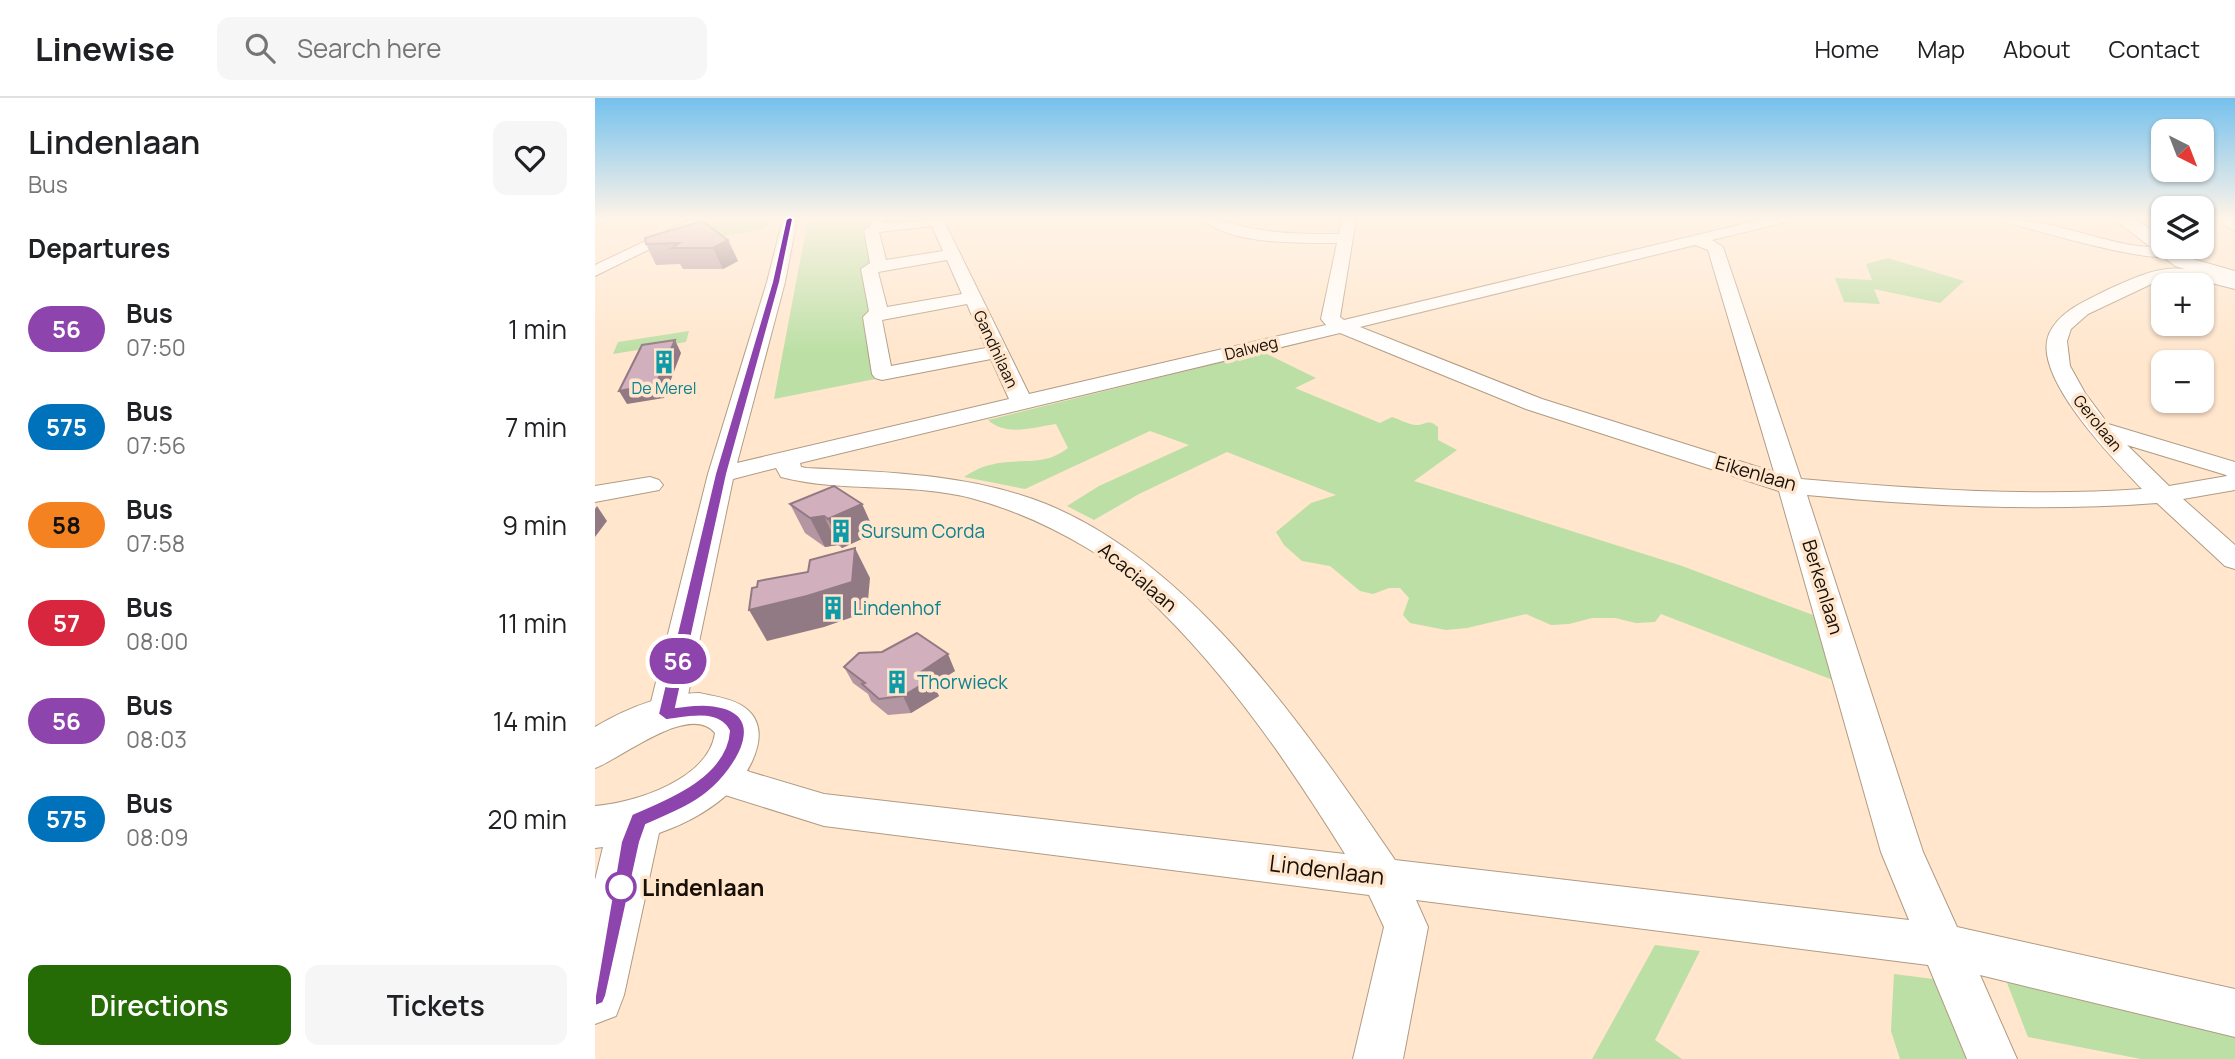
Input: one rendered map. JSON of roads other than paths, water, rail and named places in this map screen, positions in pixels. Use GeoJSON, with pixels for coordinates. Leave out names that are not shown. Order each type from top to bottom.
{"type":"FeatureCollection","features":[{"type":"Feature","properties":{"kind":"street"},"geometry":{"type":"LineString","coordinates":[[666,714],[721,474],[780,264]]}},
{"type":"Feature","properties":{"kind":"street"},"geometry":{"type":"LineString","coordinates":[[879,314],[869,269],[887,264]]}},
{"type":"Feature","properties":{"kind":"street","name":"Gandhilaan"},"geometry":{"type":"LineString","coordinates":[[955,264],[1022,403]]}},
{"type":"Feature","properties":{"kind":"street"},"geometry":{"type":"LineString","coordinates":[[1340,264],[1330,319],[1340,327]]}},
{"type":"Feature","properties":{"kind":"street","name":"Dalweg"},"geometry":{"type":"LineString","coordinates":[[721,474],[1598,264]]}},
{"type":"Feature","properties":{"kind":"street","name":"Berkenlaan"},"geometry":{"type":"LineString","coordinates":[[1720,264],[1902,852],[1992,1059]]}},
{"type":"Feature","properties":{"kind":"street","name":"Gerolaan"},"geometry":{"type":"LineString","coordinates":[[2154,264],[2065,323],[2057,341],[2059,363],[2073,392],[2101,429],[2162,495],[2235,560]]}},
{"type":"Feature","properties":{"kind":"street"},"geometry":{"type":"LineString","coordinates":[[2188,264],[2235,278]]}},
{"type":"Feature","properties":{"kind":"street"},"geometry":{"type":"LineString","coordinates":[[2188,264],[2235,284]]}},
{"type":"Feature","properties":{"kind":"street"},"geometry":{"type":"LineString","coordinates":[[972,298],[872,317],[882,374],[997,352]]}},
{"type":"Feature","properties":{"kind":"street","name":"Eikenlaan"},"geometry":{"type":"LineString","coordinates":[[1340,327],[1534,404],[1791,486],[1916,496],[2084,501],[2162,495],[2235,482]]}},
{"type":"Feature","properties":{"kind":"street"},"geometry":{"type":"LineString","coordinates":[[2101,429],[2235,470]]}},
{"type":"Feature","properties":{"kind":"street","name":"Acacialaan"},"geometry":{"type":"LineString","coordinates":[[786,459],[790,472],[806,476],[875,479],[971,490],[1037,510],[1099,543],[1144,577],[1213,644],[1310,766],[1381,875]]}},
{"type":"Feature","properties":{"kind":"street"},"geometry":{"type":"LineString","coordinates":[[595,494],[650,485]]}},
{"type":"Feature","properties":{"kind":"street"},"geometry":{"type":"LineString","coordinates":[[595,750],[629,728],[666,714],[708,710],[723,714],[733,721],[737,731],[737,744],[718,773],[683,800],[617,823],[630,842],[595,995]]}},
{"type":"Feature","properties":{"kind":"street","name":"Lindenlaan"},"geometry":{"type":"LineString","coordinates":[[718,773],[739,783],[824,810],[1381,875],[1942,945],[2235,1013]]}},
{"type":"Feature","properties":{"kind":"street"},"geometry":{"type":"LineString","coordinates":[[1378,1059],[1406,927],[1381,875]]}},
{"type":"Feature","properties":{"kind":"place","name":"De Merel"},"geometry":{"type":"Point","coordinates":[664,362]}},
{"type":"Feature","properties":{"kind":"place","name":"Sursum Corda"},"geometry":{"type":"Point","coordinates":[841,531]}},
{"type":"Feature","properties":{"kind":"place","name":"Lindenhof"},"geometry":{"type":"Point","coordinates":[833,608]}},
{"type":"Feature","properties":{"kind":"place","name":"Thorwieck"},"geometry":{"type":"Point","coordinates":[897,682]}},
{"type":"Feature","properties":{"kind":"place","name":"Lindenlaan"},"geometry":{"type":"Point","coordinates":[621,887]}}]}
